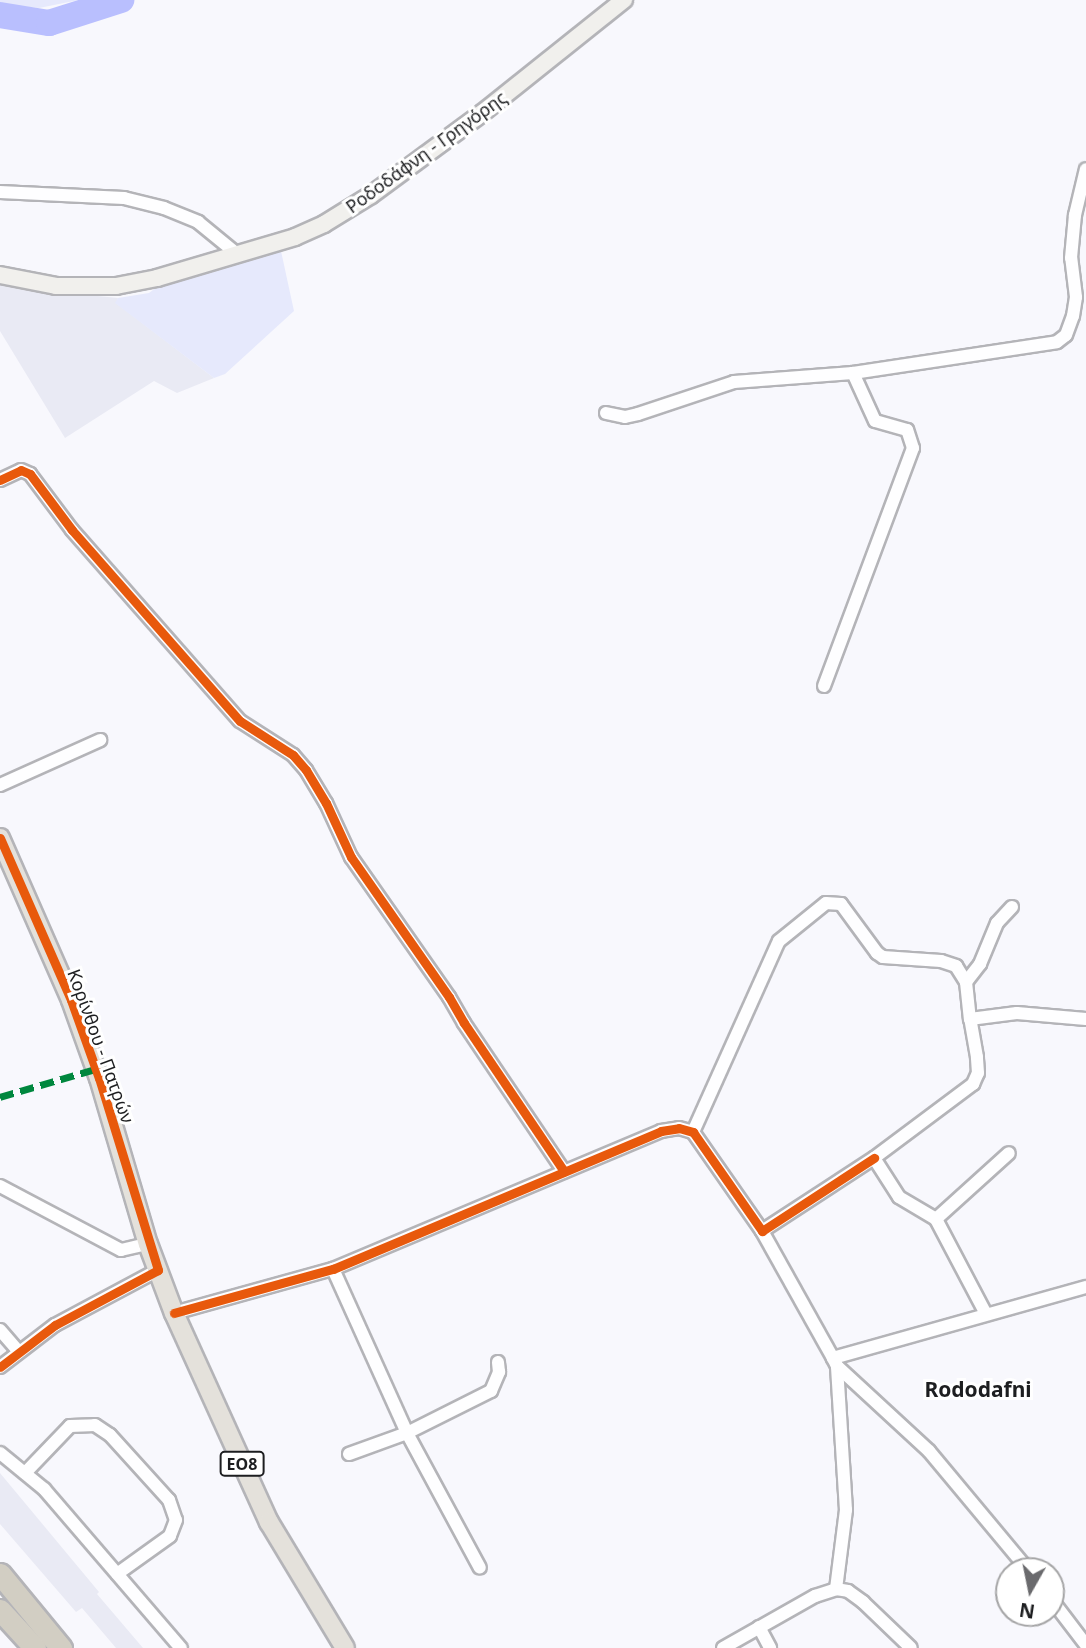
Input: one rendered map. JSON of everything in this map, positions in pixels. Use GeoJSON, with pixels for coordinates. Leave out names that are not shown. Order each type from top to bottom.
{"type":"FeatureCollection","features":[{"type":"Feature","properties":{"kind":"highway"},"geometry":{"type":"LineString","coordinates":[[0,1574],[61,1648]]}},
{"type":"Feature","properties":{"kind":"highway"},"geometry":{"type":"LineString","coordinates":[[0,1610],[36,1648]]}},
{"type":"Feature","properties":{"kind":"main road","name":"Ροδοδάφνη - Γρηγόρης"},"geometry":{"type":"LineString","coordinates":[[0,275],[56,286],[116,286],[157,278],[295,237],[355,206],[481,114],[624,0]]}},
{"type":"Feature","properties":{"kind":"main road","name":"Κορίνθου - Πατρών"},"geometry":{"type":"LineString","coordinates":[[0,838],[71,1000],[99,1078],[158,1270]]}},
{"type":"Feature","properties":{"kind":"main road","name":"ΕΟ8"},"geometry":{"type":"LineString","coordinates":[[158,1270],[174,1313],[269,1522],[345,1648]]}},
{"type":"Feature","properties":{"kind":"street"},"geometry":{"type":"LineString","coordinates":[[606,412],[625,416],[638,414],[734,382],[853,373],[1057,342],[1066,335],[1076,297],[1071,258],[1075,215],[1086,169]]}},
{"type":"Feature","properties":{"kind":"street"},"geometry":{"type":"LineString","coordinates":[[0,192],[124,198],[151,204],[198,222],[237,254]]}},
{"type":"Feature","properties":{"kind":"street"},"geometry":{"type":"LineString","coordinates":[[824,686],[913,448],[907,430],[875,421],[853,373]]}},
{"type":"Feature","properties":{"kind":"street"},"geometry":{"type":"LineString","coordinates":[[0,480],[21,470],[30,474],[72,530],[240,721],[300,762],[326,803],[351,857],[437,979],[564,1171]]}},
{"type":"Feature","properties":{"kind":"street"},"geometry":{"type":"LineString","coordinates":[[0,785],[100,740]]}},
{"type":"Feature","properties":{"kind":"street"},"geometry":{"type":"LineString","coordinates":[[693,1132],[779,941],[826,903],[841,904],[877,953],[883,957],[956,966],[966,982],[977,1057],[978,1073],[973,1084],[874,1158],[762,1231]]}},
{"type":"Feature","properties":{"kind":"street"},"geometry":{"type":"LineString","coordinates":[[966,982],[980,964],[998,923],[1012,906]]}},
{"type":"Feature","properties":{"kind":"street"},"geometry":{"type":"LineString","coordinates":[[970,1019],[1017,1013],[1086,1019]]}},
{"type":"Feature","properties":{"kind":"street"},"geometry":{"type":"LineString","coordinates":[[174,1313],[332,1269],[661,1131],[679,1128],[693,1132],[762,1231],[835,1362],[929,1451],[1018,1557]]}},
{"type":"Feature","properties":{"kind":"street"},"geometry":{"type":"LineString","coordinates":[[936,1219],[1009,1153]]}},
{"type":"Feature","properties":{"kind":"street"},"geometry":{"type":"LineString","coordinates":[[874,1158],[899,1197],[936,1219],[986,1314]]}},
{"type":"Feature","properties":{"kind":"street"},"geometry":{"type":"LineString","coordinates":[[0,1186],[121,1250],[148,1244]]}},
{"type":"Feature","properties":{"kind":"street"},"geometry":{"type":"LineString","coordinates":[[332,1269],[407,1433],[480,1568]]}},
{"type":"Feature","properties":{"kind":"street"},"geometry":{"type":"LineString","coordinates":[[0,1367],[55,1325],[158,1270]]}},
{"type":"Feature","properties":{"kind":"street"},"geometry":{"type":"LineString","coordinates":[[835,1362],[986,1314],[1086,1287]]}},
{"type":"Feature","properties":{"kind":"street"},"geometry":{"type":"LineString","coordinates":[[0,1330],[18,1351]]}},
{"type":"Feature","properties":{"kind":"street"},"geometry":{"type":"LineString","coordinates":[[349,1454],[407,1433],[491,1391],[497,1382],[498,1362]]}},
{"type":"Feature","properties":{"kind":"street"},"geometry":{"type":"LineString","coordinates":[[835,1362],[846,1510],[836,1589]]}},
{"type":"Feature","properties":{"kind":"street"},"geometry":{"type":"LineString","coordinates":[[25,1474],[70,1426],[95,1425],[110,1435],[169,1500],[176,1520],[164,1541],[117,1574]]}},
{"type":"Feature","properties":{"kind":"street"},"geometry":{"type":"LineString","coordinates":[[0,1453],[44,1489],[181,1648]]}},
{"type":"Feature","properties":{"kind":"street"},"geometry":{"type":"LineString","coordinates":[[723,1648],[784,1616],[815,1596],[836,1589],[848,1591],[863,1602],[911,1648]]}},
{"type":"Feature","properties":{"kind":"street"},"geometry":{"type":"LineString","coordinates":[[1065,1617],[1086,1645]]}},
{"type":"Feature","properties":{"kind":"street"},"geometry":{"type":"LineString","coordinates":[[760,1627],[770,1648]]}},
{"type":"Feature","properties":{"kind":"shaded area"},"geometry":{"type":"Polygon","coordinates":[[[0,0],[79,0],[39,8],[0,4],[0,0]]]}},
{"type":"Feature","properties":{"kind":"shaded area"},"geometry":{"type":"Polygon","coordinates":[[[281,251],[294,311],[225,374],[214,378],[115,303],[118,298],[149,293],[165,281],[281,251]]]}},
{"type":"Feature","properties":{"kind":"shaded area"},"geometry":{"type":"Polygon","coordinates":[[[0,280],[58,292],[118,298],[116,303],[214,378],[177,393],[154,381],[65,438],[0,331],[0,280]]]}},
{"type":"Feature","properties":{"kind":"shaded area"},"geometry":{"type":"Polygon","coordinates":[[[0,1473],[143,1648],[116,1648],[82,1608],[76,1612],[0,1524],[0,1473]]]}},
{"type":"Feature","properties":{"kind":"waterway"},"geometry":{"type":"LineString","coordinates":[[0,15],[49,23],[121,0]]}},
{"type":"Feature","properties":{"kind":"marked path"},"geometry":{"type":"LineString","coordinates":[[0,1097],[96,1069]]}},
{"type":"Feature","properties":{"kind":"cycle path"},"geometry":{"type":"LineString","coordinates":[[0,480],[21,470],[30,474],[72,530],[240,721],[293,755],[306,770],[326,803],[351,857],[449,997],[564,1171]]}},
{"type":"Feature","properties":{"kind":"cycle path"},"geometry":{"type":"LineString","coordinates":[[0,838],[71,1000],[99,1078],[158,1270],[55,1325],[0,1367]]}},
{"type":"Feature","properties":{"kind":"cycle path"},"geometry":{"type":"LineString","coordinates":[[174,1313],[333,1269],[661,1131],[679,1128],[693,1132],[762,1231],[874,1158]]}},
{"type":"Feature","properties":{"kind":"district","name":"Rododafni"},"geometry":{"type":"Point","coordinates":[978,1389]}}]}
